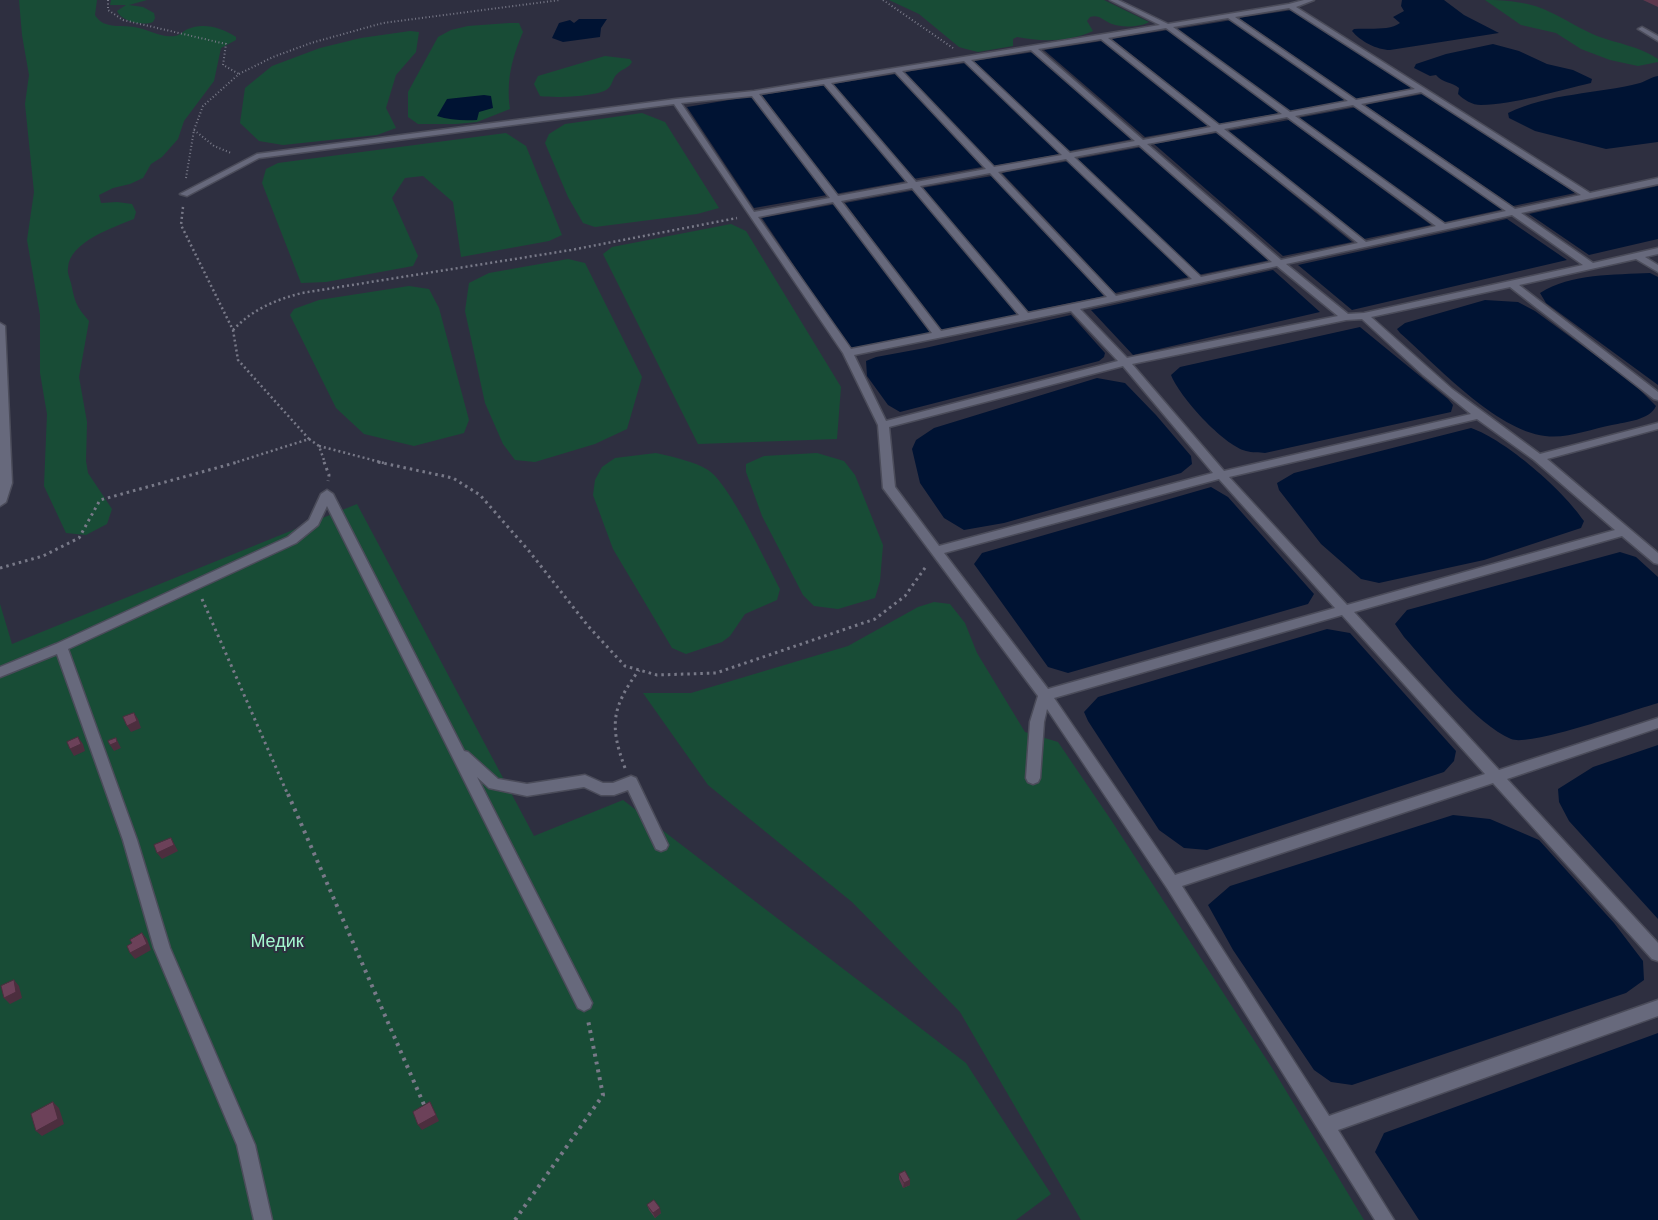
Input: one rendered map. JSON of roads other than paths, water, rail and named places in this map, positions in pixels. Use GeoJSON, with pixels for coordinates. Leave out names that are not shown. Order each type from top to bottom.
{"type":"FeatureCollection","features":[{"type":"Feature","properties":{"kind":"lane"},"geometry":{"type":"LineString","coordinates":[[1113,0],[1167,26],[1443,227]]}},
{"type":"Feature","properties":{"kind":"lane"},"geometry":{"type":"LineString","coordinates":[[184,194],[257,156],[676,101],[754,93],[1290,6],[1311,0]]}},
{"type":"Feature","properties":{"kind":"lane"},"geometry":{"type":"LineString","coordinates":[[1290,6],[1587,195]]}},
{"type":"Feature","properties":{"kind":"lane"},"geometry":{"type":"LineString","coordinates":[[1229,16],[1590,265]]}},
{"type":"Feature","properties":{"kind":"lane"},"geometry":{"type":"LineString","coordinates":[[1642,29],[1658,39]]}},
{"type":"Feature","properties":{"kind":"lane"},"geometry":{"type":"LineString","coordinates":[[1103,37],[1364,244]]}},
{"type":"Feature","properties":{"kind":"lane"},"geometry":{"type":"LineString","coordinates":[[1033,48],[1279,263],[1346,317]]}},
{"type":"Feature","properties":{"kind":"lane"},"geometry":{"type":"LineString","coordinates":[[966,59],[1198,280]]}},
{"type":"Feature","properties":{"kind":"lane"},"geometry":{"type":"LineString","coordinates":[[897,70],[1114,299]]}},
{"type":"Feature","properties":{"kind":"lane"},"geometry":{"type":"LineString","coordinates":[[826,81],[1026,317]]}},
{"type":"Feature","properties":{"kind":"lane"},"geometry":{"type":"LineString","coordinates":[[752,215],[1421,90]]}},
{"type":"Feature","properties":{"kind":"lane"},"geometry":{"type":"LineString","coordinates":[[754,93],[940,334]]}},
{"type":"Feature","properties":{"kind":"lane"},"geometry":{"type":"LineString","coordinates":[[676,101],[848,353],[883,425],[889,488],[1045,695],[1172,883],[1385,1220]]}},
{"type":"Feature","properties":{"kind":"lane"},"geometry":{"type":"LineString","coordinates":[[848,353],[1114,299],[1658,181]]}},
{"type":"Feature","properties":{"kind":"lane"},"geometry":{"type":"LineString","coordinates":[[883,425],[1125,362],[1346,317],[1364,316],[1658,251]]}},
{"type":"Feature","properties":{"kind":"lane"},"geometry":{"type":"LineString","coordinates":[[1637,255],[1658,268]]}},
{"type":"Feature","properties":{"kind":"lane"},"geometry":{"type":"LineString","coordinates":[[1511,283],[1658,397]]}},
{"type":"Feature","properties":{"kind":"lane"},"geometry":{"type":"LineString","coordinates":[[1073,307],[1125,362],[1221,475],[1658,954]]}},
{"type":"Feature","properties":{"kind":"lane"},"geometry":{"type":"LineString","coordinates":[[1364,316],[1421,367],[1479,415],[1538,458],[1658,560]]}},
{"type":"Feature","properties":{"kind":"lane"},"geometry":{"type":"LineString","coordinates":[[0,326],[6,483],[0,502]]}},
{"type":"Feature","properties":{"kind":"lane"},"geometry":{"type":"LineString","coordinates":[[936,551],[1221,475],[1479,415]]}},
{"type":"Feature","properties":{"kind":"lane"},"geometry":{"type":"LineString","coordinates":[[1538,458],[1658,426]]}},
{"type":"Feature","properties":{"kind":"lane"},"geometry":{"type":"LineString","coordinates":[[0,672],[61,647],[292,540],[314,522],[327,494],[584,1003]]}},
{"type":"Feature","properties":{"kind":"lane"},"geometry":{"type":"LineString","coordinates":[[1045,695],[1624,532]]}},
{"type":"Feature","properties":{"kind":"lane"},"geometry":{"type":"LineString","coordinates":[[61,647],[130,840],[162,948],[246,1145],[263,1220]]}},
{"type":"Feature","properties":{"kind":"lane"},"geometry":{"type":"LineString","coordinates":[[1033,778],[1037,722],[1045,695]]}},
{"type":"Feature","properties":{"kind":"lane"},"geometry":{"type":"LineString","coordinates":[[1172,883],[1495,775],[1658,723]]}},
{"type":"Feature","properties":{"kind":"lane"},"geometry":{"type":"LineString","coordinates":[[457,752],[494,784],[527,790],[585,781],[601,789],[614,789],[631,782],[661,845]]}},
{"type":"Feature","properties":{"kind":"lane"},"geometry":{"type":"LineString","coordinates":[[1326,1126],[1658,1008]]}},
{"type":"Feature","properties":{"kind":"water"},"geometry":{"type":"Polygon","coordinates":[[[1402,0],[1444,0],[1464,15],[1499,33],[1390,50],[1369,44],[1352,31],[1354,29],[1390,27],[1400,23],[1393,17],[1404,11],[1401,6],[1402,0]]]}},
{"type":"Feature","properties":{"kind":"water"},"geometry":{"type":"Polygon","coordinates":[[[1292,10],[1414,88],[1356,99],[1239,18],[1292,10]]]}},
{"type":"Feature","properties":{"kind":"water"},"geometry":{"type":"Polygon","coordinates":[[[579,19],[607,19],[601,28],[600,37],[563,42],[552,38],[559,23],[570,20],[574,23],[579,19]]]}},
{"type":"Feature","properties":{"kind":"water"},"geometry":{"type":"Polygon","coordinates":[[[1232,20],[1348,101],[1290,111],[1177,29],[1232,20]]]}},
{"type":"Feature","properties":{"kind":"water"},"geometry":{"type":"Polygon","coordinates":[[[1168,30],[1280,113],[1219,124],[1112,39],[1168,30]]]}},
{"type":"Feature","properties":{"kind":"water"},"geometry":{"type":"Polygon","coordinates":[[[1102,41],[1208,126],[1145,137],[1044,50],[1102,41]]]}},
{"type":"Feature","properties":{"kind":"water"},"geometry":{"type":"Polygon","coordinates":[[[1493,44],[1519,51],[1547,64],[1573,70],[1592,79],[1591,83],[1507,103],[1478,105],[1468,102],[1460,96],[1458,94],[1459,88],[1456,86],[1441,80],[1436,75],[1430,76],[1414,68],[1416,64],[1446,54],[1493,44]]]}},
{"type":"Feature","properties":{"kind":"water"},"geometry":{"type":"Polygon","coordinates":[[[1034,52],[1133,139],[1069,151],[974,61],[1034,52]]]}},
{"type":"Feature","properties":{"kind":"water"},"geometry":{"type":"Polygon","coordinates":[[[966,63],[1060,154],[993,166],[905,72],[966,63]]]}},
{"type":"Feature","properties":{"kind":"water"},"geometry":{"type":"Polygon","coordinates":[[[896,74],[982,167],[913,179],[833,84],[896,74]]]}},
{"type":"Feature","properties":{"kind":"water"},"geometry":{"type":"Polygon","coordinates":[[[1658,76],[1658,142],[1606,149],[1535,131],[1509,118],[1508,113],[1540,101],[1624,87],[1658,76]]]}},
{"type":"Feature","properties":{"kind":"water"},"geometry":{"type":"Polygon","coordinates":[[[826,85],[906,181],[835,194],[762,95],[826,85]]]}},
{"type":"Feature","properties":{"kind":"water"},"geometry":{"type":"Polygon","coordinates":[[[1423,94],[1575,193],[1513,206],[1365,105],[1423,94]]]}},
{"type":"Feature","properties":{"kind":"water"},"geometry":{"type":"Polygon","coordinates":[[[491,96],[493,108],[479,112],[477,120],[457,120],[437,116],[447,99],[491,96]]]}},
{"type":"Feature","properties":{"kind":"water"},"geometry":{"type":"Polygon","coordinates":[[[753,96],[827,195],[754,208],[687,107],[753,96]]]}},
{"type":"Feature","properties":{"kind":"water"},"geometry":{"type":"Polygon","coordinates":[[[1357,107],[1504,209],[1440,223],[1298,118],[1357,107]]]}},
{"type":"Feature","properties":{"kind":"water"},"geometry":{"type":"Polygon","coordinates":[[[1289,120],[1431,225],[1364,239],[1228,131],[1289,120]]]}},
{"type":"Feature","properties":{"kind":"water"},"geometry":{"type":"Polygon","coordinates":[[[1217,133],[1352,242],[1283,256],[1154,144],[1217,133]]]}},
{"type":"Feature","properties":{"kind":"water"},"geometry":{"type":"Polygon","coordinates":[[[1142,147],[1270,260],[1198,275],[1077,159],[1142,147]]]}},
{"type":"Feature","properties":{"kind":"water"},"geometry":{"type":"Polygon","coordinates":[[[1069,161],[1189,277],[1115,293],[1002,173],[1069,161]]]}},
{"type":"Feature","properties":{"kind":"water"},"geometry":{"type":"Polygon","coordinates":[[[992,176],[1104,296],[1027,312],[922,188],[992,176]]]}},
{"type":"Feature","properties":{"kind":"water"},"geometry":{"type":"Polygon","coordinates":[[[1658,186],[1658,239],[1589,255],[1529,214],[1658,186]]]}},
{"type":"Feature","properties":{"kind":"water"},"geometry":{"type":"Polygon","coordinates":[[[916,190],[1020,314],[940,331],[845,203],[916,190]]]}},
{"type":"Feature","properties":{"kind":"water"},"geometry":{"type":"Polygon","coordinates":[[[836,204],[934,332],[851,350],[762,218],[836,204]]]}},
{"type":"Feature","properties":{"kind":"water"},"geometry":{"type":"Polygon","coordinates":[[[1507,219],[1567,260],[1352,310],[1298,265],[1507,219]]]}},
{"type":"Feature","properties":{"kind":"water"},"geometry":{"type":"Polygon","coordinates":[[[1273,270],[1320,312],[1133,355],[1091,310],[1273,270]]]}},
{"type":"Feature","properties":{"kind":"water"},"geometry":{"type":"Polygon","coordinates":[[[1650,273],[1658,277],[1658,385],[1546,303],[1540,293],[1552,286],[1579,278],[1650,273]]]}},
{"type":"Feature","properties":{"kind":"water"},"geometry":{"type":"Polygon","coordinates":[[[1485,300],[1518,302],[1535,311],[1633,383],[1656,406],[1653,411],[1637,420],[1570,435],[1553,437],[1526,431],[1507,422],[1468,394],[1397,329],[1405,323],[1485,300]]]}},
{"type":"Feature","properties":{"kind":"water"},"geometry":{"type":"Polygon","coordinates":[[[1071,315],[1105,353],[1104,357],[1099,361],[900,412],[888,405],[867,376],[866,361],[876,357],[925,348],[1071,315]]]}},
{"type":"Feature","properties":{"kind":"water"},"geometry":{"type":"Polygon","coordinates":[[[1360,327],[1448,399],[1453,405],[1451,412],[1265,453],[1251,452],[1237,447],[1214,430],[1192,407],[1171,375],[1180,367],[1360,327]]]}},
{"type":"Feature","properties":{"kind":"water"},"geometry":{"type":"Polygon","coordinates":[[[1097,378],[1125,383],[1156,415],[1191,456],[1192,464],[1181,473],[1004,523],[964,530],[944,518],[920,483],[912,449],[916,440],[934,428],[1097,378]]]}},
{"type":"Feature","properties":{"kind":"water"},"geometry":{"type":"Polygon","coordinates":[[[1471,428],[1501,443],[1549,482],[1584,521],[1581,528],[1484,560],[1379,583],[1361,579],[1321,544],[1279,490],[1277,483],[1294,473],[1471,428]]]}},
{"type":"Feature","properties":{"kind":"water"},"geometry":{"type":"Polygon","coordinates":[[[1211,487],[1228,497],[1314,594],[1308,604],[1068,673],[1048,667],[974,564],[982,553],[1211,487]]]}},
{"type":"Feature","properties":{"kind":"water"},"geometry":{"type":"Polygon","coordinates":[[[1620,552],[1636,557],[1658,577],[1658,703],[1606,720],[1538,738],[1511,739],[1484,721],[1454,694],[1395,624],[1407,610],[1620,552]]]}},
{"type":"Feature","properties":{"kind":"water"},"geometry":{"type":"Polygon","coordinates":[[[1327,629],[1350,633],[1456,751],[1454,761],[1444,772],[1207,850],[1184,848],[1159,830],[1084,712],[1098,697],[1327,629]]]}},
{"type":"Feature","properties":{"kind":"water"},"geometry":{"type":"Polygon","coordinates":[[[1658,745],[1658,919],[1569,821],[1559,802],[1558,789],[1593,767],[1658,745]]]}},
{"type":"Feature","properties":{"kind":"water"},"geometry":{"type":"Polygon","coordinates":[[[1453,815],[1490,819],[1539,840],[1614,923],[1643,961],[1644,980],[1626,993],[1352,1085],[1331,1082],[1314,1070],[1233,950],[1208,905],[1230,886],[1453,815]]]}},
{"type":"Feature","properties":{"kind":"water"},"geometry":{"type":"Polygon","coordinates":[[[1658,1033],[1658,1220],[1419,1220],[1375,1152],[1384,1133],[1658,1033]]]}},
{"type":"Feature","properties":{"kind":"park label","name":"Медик"},"geometry":{"type":"Point","coordinates":[277,942]}}]}
